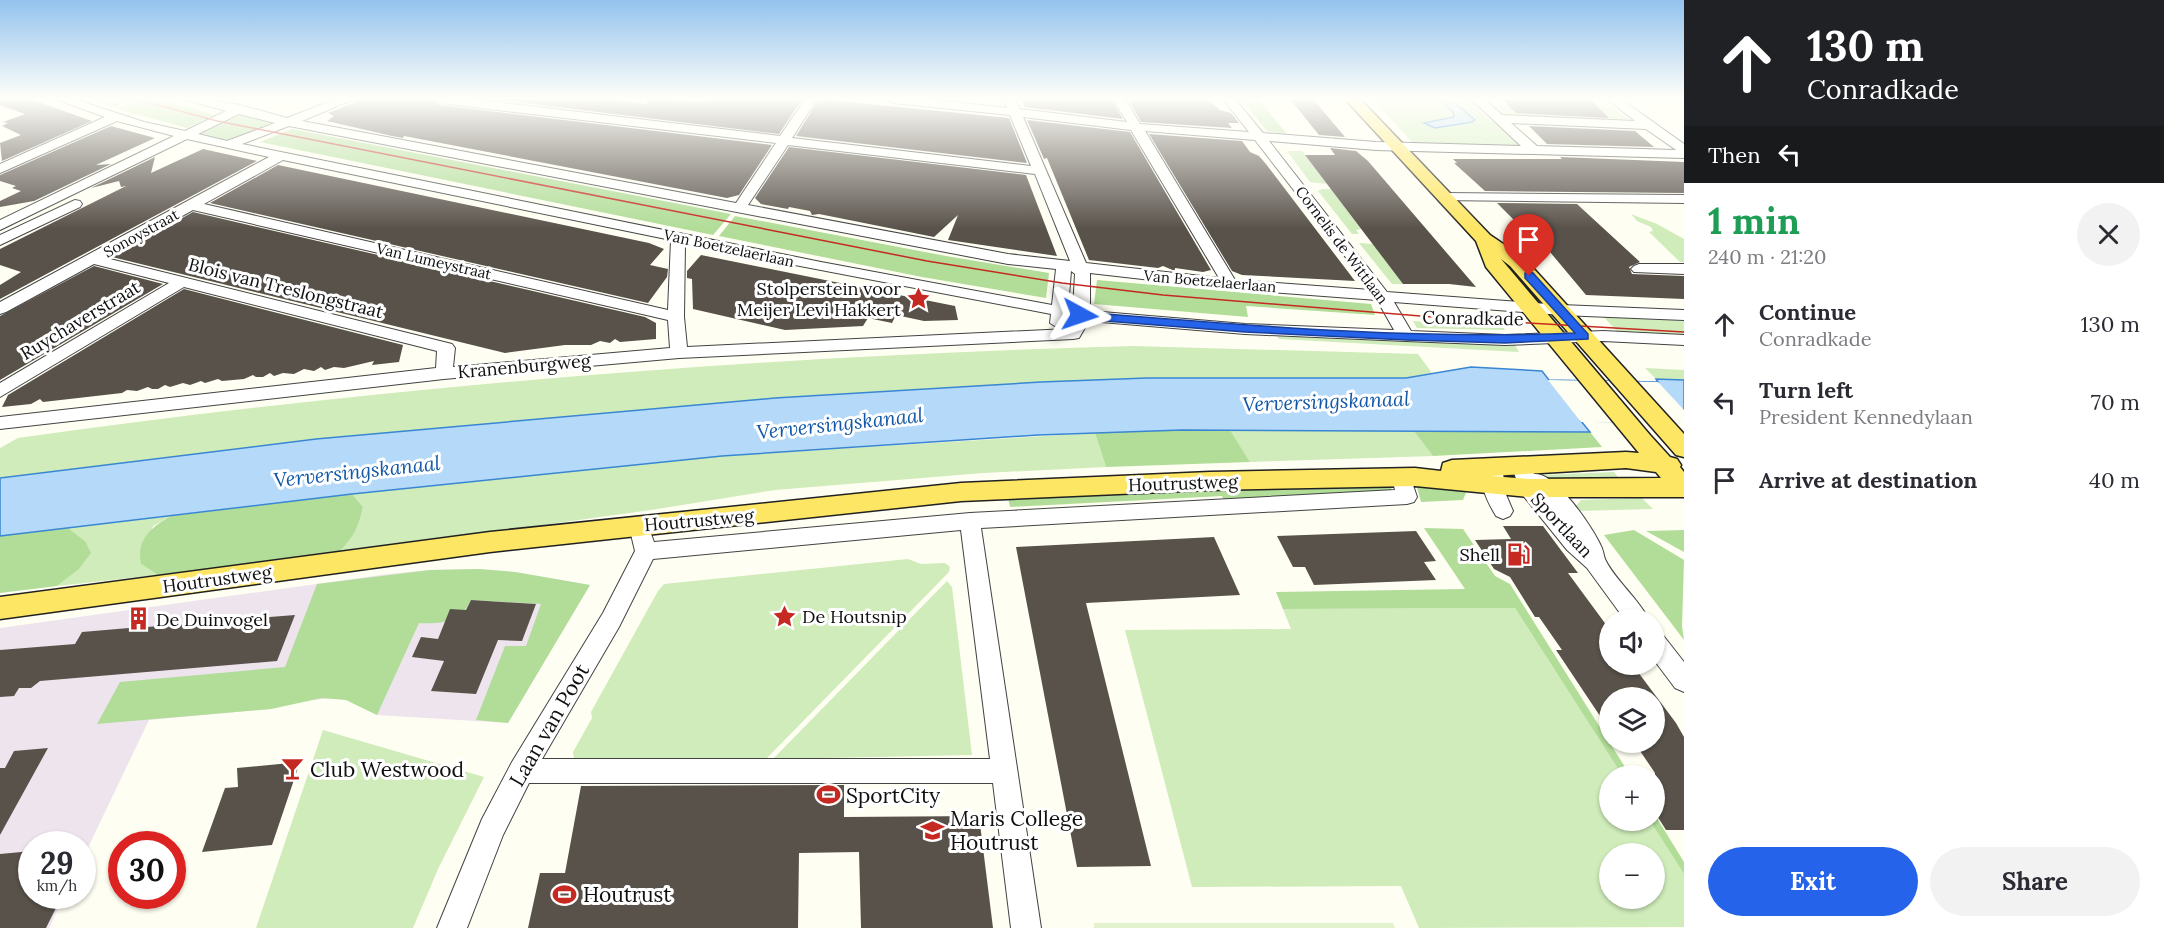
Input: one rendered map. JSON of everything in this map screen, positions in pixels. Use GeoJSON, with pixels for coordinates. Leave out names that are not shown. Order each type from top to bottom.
{"type":"FeatureCollection","features":[{"type":"Feature","properties":{"kind":"main road"},"geometry":{"type":"LineString","coordinates":[[1392,142],[1484,239],[1517,262],[1684,449]]}},
{"type":"Feature","properties":{"kind":"main road"},"geometry":{"type":"LineString","coordinates":[[1484,239],[1493,263],[1626,423],[1672,465],[1684,487]]}},
{"type":"Feature","properties":{"kind":"main road","name":"Houtrustweg"},"geometry":{"type":"LineString","coordinates":[[1533,481],[1626,460],[1672,465]]}},
{"type":"Feature","properties":{"kind":"main road","name":"Houtrustweg"},"geometry":{"type":"LineString","coordinates":[[0,608],[464,546],[961,492],[1210,481],[1493,477],[1533,481],[1684,487]]}},
{"type":"Feature","properties":{"kind":"street"},"geometry":{"type":"LineString","coordinates":[[0,169],[59,142]]}},
{"type":"Feature","properties":{"kind":"street"},"geometry":{"type":"LineString","coordinates":[[0,226],[173,142]]}},
{"type":"Feature","properties":{"kind":"street"},"geometry":{"type":"LineString","coordinates":[[0,241],[199,142]]}},
{"type":"Feature","properties":{"kind":"street","name":"Van Boetzelaerlaan"},"geometry":{"type":"LineString","coordinates":[[215,142],[920,287],[1060,312],[1245,329],[1406,336]]}},
{"type":"Feature","properties":{"kind":"street"},"geometry":{"type":"LineString","coordinates":[[228,145],[235,142]]}},
{"type":"Feature","properties":{"kind":"street","name":"Van Boetzelaerlaan"},"geometry":{"type":"LineString","coordinates":[[394,142],[955,250],[1082,269],[1383,296]]}},
{"type":"Feature","properties":{"kind":"street"},"geometry":{"type":"LineString","coordinates":[[739,209],[783,142]]}},
{"type":"Feature","properties":{"kind":"street"},"geometry":{"type":"LineString","coordinates":[[811,142],[1038,171]]}},
{"type":"Feature","properties":{"kind":"street"},"geometry":{"type":"LineString","coordinates":[[1027,142],[1082,269],[1080,315]]}},
{"type":"Feature","properties":{"kind":"street"},"geometry":{"type":"LineString","coordinates":[[1145,142],[1230,284]]}},
{"type":"Feature","properties":{"kind":"street","name":"Cornelis de Wittlaan"},"geometry":{"type":"LineString","coordinates":[[1263,142],[1383,296],[1406,336]]}},
{"type":"Feature","properties":{"kind":"street"},"geometry":{"type":"LineString","coordinates":[[1325,142],[1396,147],[1684,152]]}},
{"type":"Feature","properties":{"kind":"street"},"geometry":{"type":"LineString","coordinates":[[1527,142],[1533,148]]}},
{"type":"Feature","properties":{"kind":"street"},"geometry":{"type":"LineString","coordinates":[[1672,142],[1684,152]]}},
{"type":"Feature","properties":{"kind":"street"},"geometry":{"type":"LineString","coordinates":[[0,151],[22,159]]}},
{"type":"Feature","properties":{"kind":"street"},"geometry":{"type":"LineString","coordinates":[[154,151],[171,155]]}},
{"type":"Feature","properties":{"kind":"street","name":"Sonoystraat"},"geometry":{"type":"LineString","coordinates":[[0,309],[281,156]]}},
{"type":"Feature","properties":{"kind":"street"},"geometry":{"type":"LineString","coordinates":[[1444,197],[1684,199]]}},
{"type":"Feature","properties":{"kind":"street","name":"Van Lumeystraat"},"geometry":{"type":"LineString","coordinates":[[191,205],[676,317]]}},
{"type":"Feature","properties":{"kind":"street"},"geometry":{"type":"LineString","coordinates":[[678,238],[676,317],[679,353]]}},
{"type":"Feature","properties":{"kind":"street","name":"Blois van Treslongstraat"},"geometry":{"type":"LineString","coordinates":[[93,259],[446,348],[444,373]]}},
{"type":"Feature","properties":{"kind":"street"},"geometry":{"type":"LineString","coordinates":[[1050,336],[1057,326],[1060,312],[1064,266]]}},
{"type":"Feature","properties":{"kind":"street"},"geometry":{"type":"LineString","coordinates":[[1639,269],[1684,269]]}},
{"type":"Feature","properties":{"kind":"street","name":"Ruychaverstraat"},"geometry":{"type":"LineString","coordinates":[[0,391],[181,282]]}},
{"type":"Feature","properties":{"kind":"street","name":"Conradkade"},"geometry":{"type":"LineString","coordinates":[[1383,296],[1561,310],[1684,315]]}},
{"type":"Feature","properties":{"kind":"street","name":"Kranenburgweg"},"geometry":{"type":"LineString","coordinates":[[0,423],[444,373],[679,353],[1050,336],[1076,332],[1081,324],[1080,315]]}},
{"type":"Feature","properties":{"kind":"street","name":"Conradkade"},"geometry":{"type":"LineString","coordinates":[[1406,336],[1505,340],[1584,337],[1684,340]]}},
{"type":"Feature","properties":{"kind":"street"},"geometry":{"type":"LineString","coordinates":[[1493,477],[1496,499],[1503,511]]}},
{"type":"Feature","properties":{"kind":"street","name":"Houtrustweg"},"geometry":{"type":"LineString","coordinates":[[646,551],[970,521],[1407,497],[1408,478]]}},
{"type":"Feature","properties":{"kind":"street","name":"Sportlaan"},"geometry":{"type":"LineString","coordinates":[[1533,481],[1593,548],[1595,562],[1630,609]]}},
{"type":"Feature","properties":{"kind":"street"},"geometry":{"type":"LineString","coordinates":[[970,521],[1026,928]]}},
{"type":"Feature","properties":{"kind":"street"},"geometry":{"type":"LineString","coordinates":[[639,526],[646,551]]}},
{"type":"Feature","properties":{"kind":"street","name":"Laan van Poot"},"geometry":{"type":"LineString","coordinates":[[452,928],[492,828],[521,771],[611,620],[646,551]]}},
{"type":"Feature","properties":{"kind":"street"},"geometry":{"type":"LineString","coordinates":[[1665,656],[1684,681]]}},
{"type":"Feature","properties":{"kind":"street"},"geometry":{"type":"LineString","coordinates":[[521,771],[1006,771]]}},
{"type":"Feature","properties":{"kind":"shaded area"},"geometry":{"type":"Polygon","coordinates":[[[479,569],[515,572],[590,585],[508,723],[377,715],[346,700],[334,698],[302,701],[271,709],[149,720],[96,831],[18,831],[18,909],[58,909],[49,928],[0,928],[0,628],[430,570],[479,569]]]}},
{"type":"Feature","properties":{"kind":"green space"},"geometry":{"type":"Polygon","coordinates":[[[261,142],[361,142],[731,214],[713,235],[261,142]]]}},
{"type":"Feature","properties":{"kind":"green space"},"geometry":{"type":"Polygon","coordinates":[[[1413,142],[1522,142],[1532,149],[1416,146],[1413,142]]]}},
{"type":"Feature","properties":{"kind":"green space"},"geometry":{"type":"Polygon","coordinates":[[[1287,151],[1302,151],[1327,184],[1310,182],[1287,151]]]}},
{"type":"Feature","properties":{"kind":"green space"},"geometry":{"type":"Polygon","coordinates":[[[1331,189],[1361,229],[1356,230],[1359,234],[1352,234],[1318,191],[1331,189]]]}},
{"type":"Feature","properties":{"kind":"green space"},"geometry":{"type":"Polygon","coordinates":[[[1631,214],[1657,224],[1684,239],[1684,262],[1680,262],[1649,232],[1653,231],[1651,227],[1637,221],[1631,214]]]}},
{"type":"Feature","properties":{"kind":"green space"},"geometry":{"type":"Polygon","coordinates":[[[735,216],[1049,273],[1046,298],[922,277],[719,236],[735,216]]]}},
{"type":"Feature","properties":{"kind":"green space"},"geometry":{"type":"Polygon","coordinates":[[[1359,243],[1373,244],[1403,284],[1392,284],[1359,243]]]}},
{"type":"Feature","properties":{"kind":"green space"},"geometry":{"type":"Polygon","coordinates":[[[1097,280],[1371,304],[1375,315],[1246,306],[1248,317],[1094,304],[1097,280]]]}},
{"type":"Feature","properties":{"kind":"green space"},"geometry":{"type":"Polygon","coordinates":[[[1604,317],[1684,321],[1684,336],[1618,333],[1604,317]]]}},
{"type":"Feature","properties":{"kind":"green space"},"geometry":{"type":"Polygon","coordinates":[[[1413,321],[1504,328],[1505,330],[1417,328],[1413,321]]]}},
{"type":"Feature","properties":{"kind":"green space"},"geometry":{"type":"Polygon","coordinates":[[[1277,336],[1515,345],[1519,352],[1279,339],[1277,336]]]}},
{"type":"Feature","properties":{"kind":"green space"},"geometry":{"type":"Polygon","coordinates":[[[1133,346],[1418,354],[1432,373],[1406,378],[1041,382],[775,398],[316,439],[0,478],[0,448],[18,438],[296,403],[574,376],[714,366],[853,357],[1133,346]]]}},
{"type":"Feature","properties":{"kind":"green space"},"geometry":{"type":"Polygon","coordinates":[[[1645,368],[1684,370],[1684,380],[1656,379],[1645,368]]]}},
{"type":"Feature","properties":{"kind":"green space"},"geometry":{"type":"Polygon","coordinates":[[[1230,430],[1413,430],[1433,456],[1250,462],[1230,430]]]}},
{"type":"Feature","properties":{"kind":"green space"},"geometry":{"type":"Polygon","coordinates":[[[1230,430],[1250,462],[1106,467],[1095,433],[1230,430]]]}},
{"type":"Feature","properties":{"kind":"green space"},"geometry":{"type":"Polygon","coordinates":[[[1413,430],[1590,432],[1602,447],[1433,456],[1413,430]]]}},
{"type":"Feature","properties":{"kind":"green space"},"geometry":{"type":"Polygon","coordinates":[[[1095,433],[1106,467],[983,473],[775,490],[651,510],[338,553],[355,532],[363,507],[352,494],[722,456],[1095,433]]]}},
{"type":"Feature","properties":{"kind":"green space"},"geometry":{"type":"Polygon","coordinates":[[[1614,472],[1618,477],[1540,479],[1538,477],[1542,475],[1614,472]]]}},
{"type":"Feature","properties":{"kind":"green space"},"geometry":{"type":"Polygon","coordinates":[[[1390,486],[1394,494],[1224,501],[1222,496],[1010,507],[1008,497],[1243,487],[1390,486]]]}},
{"type":"Feature","properties":{"kind":"green space"},"geometry":{"type":"Polygon","coordinates":[[[1417,487],[1467,490],[1463,500],[1421,502],[1417,487]]]}},
{"type":"Feature","properties":{"kind":"green space"},"geometry":{"type":"Polygon","coordinates":[[[352,494],[363,507],[355,532],[338,553],[158,575],[141,564],[143,541],[151,530],[171,516],[352,494]]]}},
{"type":"Feature","properties":{"kind":"green space"},"geometry":{"type":"Polygon","coordinates":[[[1642,498],[1653,509],[1577,511],[1576,506],[1581,500],[1642,498]]]}},
{"type":"Feature","properties":{"kind":"green space"},"geometry":{"type":"Polygon","coordinates":[[[171,516],[153,526],[141,564],[158,575],[57,586],[78,570],[85,541],[68,528],[171,516]]]}},
{"type":"Feature","properties":{"kind":"green space"},"geometry":{"type":"Polygon","coordinates":[[[68,528],[85,541],[91,553],[78,570],[57,586],[0,593],[0,536],[68,528]]]}},
{"type":"Feature","properties":{"kind":"green space"},"geometry":{"type":"Polygon","coordinates":[[[1424,528],[1463,529],[1495,576],[1510,584],[1599,726],[1599,739],[1515,608],[1283,609],[1276,592],[1465,589],[1424,528]]]}},
{"type":"Feature","properties":{"kind":"green space"},"geometry":{"type":"Polygon","coordinates":[[[1634,530],[1684,560],[1682,626],[1684,640],[1665,615],[1665,609],[1660,609],[1604,535],[1634,530]]]}},
{"type":"Feature","properties":{"kind":"green space"},"geometry":{"type":"Polygon","coordinates":[[[1684,530],[1684,552],[1646,531],[1684,530]]]}},
{"type":"Feature","properties":{"kind":"green space"},"geometry":{"type":"Polygon","coordinates":[[[908,559],[921,564],[945,563],[950,567],[949,572],[767,758],[574,759],[573,752],[592,718],[591,712],[664,584],[908,559]]]}},
{"type":"Feature","properties":{"kind":"green space"},"geometry":{"type":"Polygon","coordinates":[[[479,569],[515,572],[590,585],[508,723],[476,720],[505,646],[526,646],[541,604],[471,600],[467,608],[456,618],[435,623],[419,623],[377,715],[346,700],[322,698],[271,709],[97,724],[120,682],[285,667],[317,584],[430,570],[479,569]]]}},
{"type":"Feature","properties":{"kind":"green space"},"geometry":{"type":"Polygon","coordinates":[[[947,581],[952,587],[972,755],[773,759],[947,581]]]}},
{"type":"Feature","properties":{"kind":"green space"},"geometry":{"type":"Polygon","coordinates":[[[1515,608],[1599,739],[1599,753],[1608,753],[1616,765],[1599,765],[1599,831],[1656,831],[1664,843],[1599,843],[1599,909],[1665,909],[1665,844],[1684,874],[1684,927],[1419,928],[1401,886],[1192,887],[1125,630],[1291,629],[1283,609],[1515,608]]]}},
{"type":"Feature","properties":{"kind":"green space"},"geometry":{"type":"Polygon","coordinates":[[[323,730],[484,777],[438,869],[413,928],[256,928],[323,730]]]}},
{"type":"Feature","properties":{"kind":"green space"},"geometry":{"type":"Polygon","coordinates":[[[1608,753],[1616,753],[1624,765],[1616,765],[1608,753]]]}},
{"type":"Feature","properties":{"kind":"green space"},"geometry":{"type":"Polygon","coordinates":[[[1656,831],[1665,831],[1684,862],[1684,874],[1665,843],[1656,831]]]}},
{"type":"Feature","properties":{"kind":"green space"},"geometry":{"type":"Polygon","coordinates":[[[1094,923],[1393,923],[1395,928],[1094,928],[1094,923]]]}},
{"type":"Feature","properties":{"kind":"water","name":"Verversingskanaal"},"geometry":{"type":"Polygon","coordinates":[[[1471,367],[1542,371],[1549,380],[1658,382],[1656,379],[1684,380],[1684,423],[1581,421],[1590,432],[1182,430],[1038,435],[722,456],[352,494],[0,536],[0,478],[316,439],[775,398],[1147,378],[1406,378],[1471,367]]]}},
{"type":"Feature","properties":{"kind":"pier"},"geometry":{"type":"Polygon","coordinates":[[[1548,380],[1658,382],[1684,410],[1684,424],[1581,422],[1548,380]]]}},
{"type":"Feature","properties":{"kind":"building"},"geometry":{"type":"Polygon","coordinates":[[[2,142],[44,142],[2,161],[0,143],[2,142]]]}},
{"type":"Feature","properties":{"kind":"building"},"geometry":{"type":"Polygon","coordinates":[[[74,142],[146,142],[96,165],[111,164],[34,201],[0,207],[0,201],[21,191],[12,188],[16,186],[0,181],[0,175],[74,142]]]}},
{"type":"Feature","properties":{"kind":"building"},"geometry":{"type":"Polygon","coordinates":[[[437,142],[750,142],[772,145],[739,195],[727,198],[437,142]]]}},
{"type":"Feature","properties":{"kind":"building"},"geometry":{"type":"Polygon","coordinates":[[[850,142],[1019,142],[1027,163],[850,142]]]}},
{"type":"Feature","properties":{"kind":"building"},"geometry":{"type":"Polygon","coordinates":[[[1037,142],[1136,142],[1211,270],[1203,272],[1175,268],[1175,271],[1163,266],[1158,268],[1089,260],[1047,158],[1044,159],[1037,142]]]}},
{"type":"Feature","properties":{"kind":"building"},"geometry":{"type":"Polygon","coordinates":[[[1154,142],[1243,142],[1250,152],[1259,156],[1266,164],[1355,281],[1242,275],[1232,271],[1154,142]]]}},
{"type":"Feature","properties":{"kind":"building"},"geometry":{"type":"Polygon","coordinates":[[[1545,142],[1648,142],[1654,147],[1545,142]]]}},
{"type":"Feature","properties":{"kind":"building"},"geometry":{"type":"Polygon","coordinates":[[[789,147],[1026,175],[1057,256],[948,240],[958,215],[934,237],[819,214],[812,215],[810,211],[761,204],[755,198],[789,147]]]}},
{"type":"Feature","properties":{"kind":"building"},"geometry":{"type":"Polygon","coordinates":[[[1330,148],[1356,151],[1368,161],[1476,287],[1449,284],[1403,284],[1305,155],[1335,155],[1330,148]]]}},
{"type":"Feature","properties":{"kind":"building"},"geometry":{"type":"Polygon","coordinates":[[[203,149],[257,161],[0,299],[0,285],[21,272],[0,265],[0,249],[126,186],[121,187],[119,181],[91,188],[155,157],[151,173],[203,149]]]}},
{"type":"Feature","properties":{"kind":"building"},"geometry":{"type":"Polygon","coordinates":[[[1560,157],[1684,162],[1684,193],[1485,191],[1454,163],[1457,163],[1453,159],[1562,159],[1560,157]]]}},
{"type":"Feature","properties":{"kind":"building"},"geometry":{"type":"Polygon","coordinates":[[[278,165],[649,243],[664,249],[650,265],[668,269],[667,277],[648,303],[210,203],[278,165]]]}},
{"type":"Feature","properties":{"kind":"building"},"geometry":{"type":"Polygon","coordinates":[[[1497,203],[1577,204],[1640,262],[1629,267],[1632,274],[1684,276],[1684,299],[1586,295],[1550,252],[1546,252],[1497,203]]]}},
{"type":"Feature","properties":{"kind":"building"},"geometry":{"type":"Polygon","coordinates":[[[193,212],[645,317],[656,323],[656,339],[620,342],[615,339],[610,343],[600,341],[591,345],[565,345],[505,353],[112,257],[193,212]]]}},
{"type":"Feature","properties":{"kind":"building"},"geometry":{"type":"Polygon","coordinates":[[[701,255],[914,298],[918,304],[925,300],[955,306],[958,320],[924,321],[896,315],[892,323],[868,318],[863,326],[785,330],[693,309],[692,279],[687,278],[687,271],[701,255]]]}},
{"type":"Feature","properties":{"kind":"building"},"geometry":{"type":"Polygon","coordinates":[[[94,266],[163,284],[0,380],[0,316],[94,266]]]}},
{"type":"Feature","properties":{"kind":"building"},"geometry":{"type":"Polygon","coordinates":[[[184,289],[403,345],[399,362],[372,365],[374,361],[325,370],[321,367],[314,371],[304,369],[294,374],[283,373],[274,376],[270,373],[263,377],[253,375],[244,379],[222,381],[218,379],[190,385],[183,383],[170,387],[165,385],[158,389],[148,387],[137,391],[127,390],[122,393],[43,402],[40,399],[31,404],[2,407],[8,395],[184,289]]]}},
{"type":"Feature","properties":{"kind":"building"},"geometry":{"type":"Polygon","coordinates":[[[1503,526],[1543,526],[1578,573],[1568,573],[1599,615],[1599,675],[1640,675],[1649,687],[1599,687],[1599,714],[1556,650],[1562,650],[1539,617],[1535,617],[1510,577],[1494,569],[1475,540],[1511,539],[1503,526]]]}},
{"type":"Feature","properties":{"kind":"building"},"geometry":{"type":"Polygon","coordinates":[[[1416,531],[1436,561],[1424,562],[1436,580],[1314,585],[1305,567],[1293,567],[1277,536],[1416,531]]]}},
{"type":"Feature","properties":{"kind":"building"},"geometry":{"type":"Polygon","coordinates":[[[1214,537],[1240,595],[1086,603],[1151,866],[1077,867],[1016,547],[1214,537]]]}},
{"type":"Feature","properties":{"kind":"building"},"geometry":{"type":"Polygon","coordinates":[[[471,600],[536,604],[522,641],[498,640],[476,694],[431,691],[444,661],[412,657],[421,637],[438,639],[450,609],[466,610],[471,600]]]}},
{"type":"Feature","properties":{"kind":"building"},"geometry":{"type":"Polygon","coordinates":[[[147,611],[147,627],[295,615],[277,661],[40,681],[31,688],[19,688],[14,696],[0,697],[0,650],[75,644],[82,632],[129,628],[129,620],[147,611]]]}},
{"type":"Feature","properties":{"kind":"building"},"geometry":{"type":"Polygon","coordinates":[[[1665,708],[1684,737],[1684,830],[1665,828],[1665,765],[1650,765],[1641,753],[1665,753],[1665,708]]]}},
{"type":"Feature","properties":{"kind":"building"},"geometry":{"type":"Polygon","coordinates":[[[48,748],[0,835],[0,768],[5,768],[14,751],[48,748]]]}},
{"type":"Feature","properties":{"kind":"building"},"geometry":{"type":"Polygon","coordinates":[[[300,762],[272,845],[202,852],[225,788],[238,787],[237,768],[300,762]]]}},
{"type":"Feature","properties":{"kind":"building"},"geometry":{"type":"Polygon","coordinates":[[[844,785],[844,817],[979,816],[993,928],[861,928],[859,852],[799,853],[798,928],[528,928],[540,873],[565,873],[581,786],[844,785]]]}},
{"type":"Feature","properties":{"kind":"building"},"geometry":{"type":"Polygon","coordinates":[[[18,852],[18,909],[56,909],[46,928],[0,928],[0,854],[18,852]]]}},
{"type":"Feature","properties":{"kind":"tram line"},"geometry":{"type":"LineString","coordinates":[[325,142],[927,261],[1062,283],[1163,295],[1445,318],[1684,332]]}},
{"type":"Feature","properties":{"kind":"place","name":"Stolperstein voor Meijer Levi Hakkert"},"geometry":{"type":"Point","coordinates":[919,298]}},
{"type":"Feature","properties":{"kind":"place","name":"Shell"},"geometry":{"type":"Point","coordinates":[1518,554]}},
{"type":"Feature","properties":{"kind":"place","name":"De Houtsnip"},"geometry":{"type":"Point","coordinates":[784,616]}},
{"type":"Feature","properties":{"kind":"place","name":"De Duinvogel"},"geometry":{"type":"Point","coordinates":[138,619]}},
{"type":"Feature","properties":{"kind":"place","name":"Club Westwood"},"geometry":{"type":"Point","coordinates":[292,769]}},
{"type":"Feature","properties":{"kind":"place","name":"SportCity"},"geometry":{"type":"Point","coordinates":[828,795]}},
{"type":"Feature","properties":{"kind":"place","name":"Maris College Houtrust"},"geometry":{"type":"Point","coordinates":[932,830]}},
{"type":"Feature","properties":{"kind":"place","name":"Houtrust"},"geometry":{"type":"Point","coordinates":[565,894]}},
{"type":"Feature","properties":{"kind":"route"},"geometry":{"type":"LineString","coordinates":[[1080,315],[1245,329],[1505,340],[1584,337],[1529,276]]}}]}
